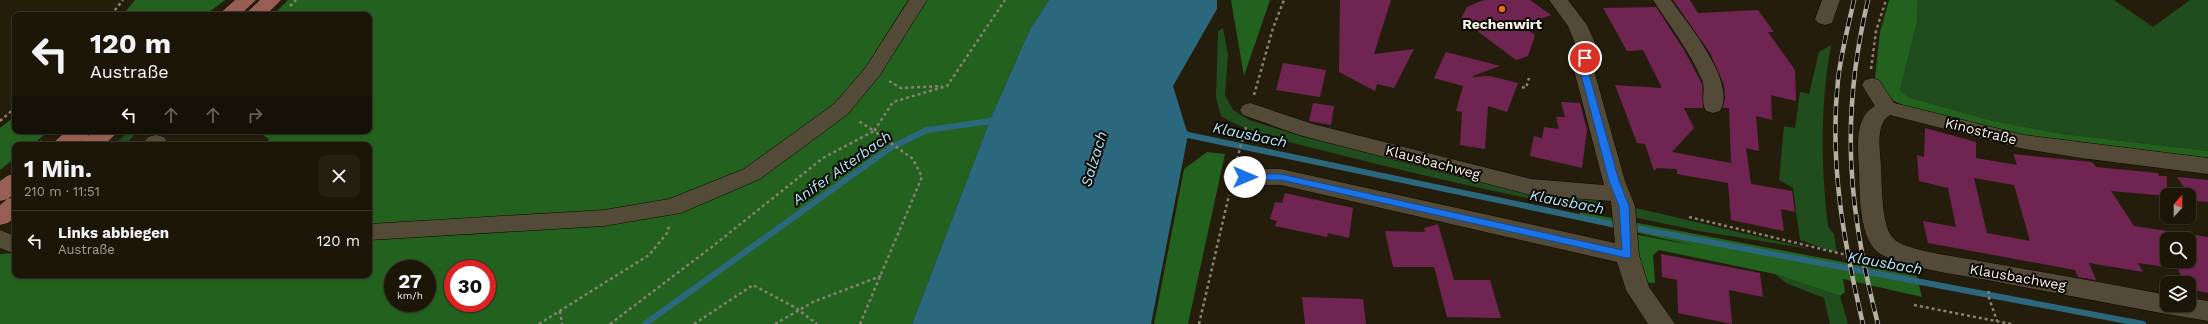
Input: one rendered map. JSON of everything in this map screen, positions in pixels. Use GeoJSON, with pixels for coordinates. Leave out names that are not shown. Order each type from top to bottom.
{"type":"FeatureCollection","features":[{"type":"Feature","properties":{"kind":"main road"},"geometry":{"type":"LineString","coordinates":[[232,12],[247,0]]}},
{"type":"Feature","properties":{"kind":"main road"},"geometry":{"type":"LineString","coordinates":[[258,12],[272,0]]}},
{"type":"Feature","properties":{"kind":"main road"},"geometry":{"type":"LineString","coordinates":[[66,142],[76,134]]}},
{"type":"Feature","properties":{"kind":"main road"},"geometry":{"type":"LineString","coordinates":[[94,142],[104,134]]}},
{"type":"Feature","properties":{"kind":"main road"},"geometry":{"type":"LineString","coordinates":[[0,193],[12,183]]}},
{"type":"Feature","properties":{"kind":"main road"},"geometry":{"type":"LineString","coordinates":[[0,217],[12,207]]}},
{"type":"Feature","properties":{"kind":"street"},"geometry":{"type":"LineString","coordinates":[[372,232],[604,218],[673,207],[752,174],[841,110],[873,71],[918,0]]}},
{"type":"Feature","properties":{"kind":"street"},"geometry":{"type":"LineString","coordinates":[[1558,0],[1577,25],[1586,43],[1585,74],[1621,200],[1627,251],[1638,290],[1662,324]]}},
{"type":"Feature","properties":{"kind":"street"},"geometry":{"type":"LineString","coordinates":[[1662,0],[1696,52],[1713,82],[1713,106]]}},
{"type":"Feature","properties":{"kind":"street"},"geometry":{"type":"LineString","coordinates":[[1825,19],[1831,0]]}},
{"type":"Feature","properties":{"kind":"street"},"geometry":{"type":"LineString","coordinates":[[1872,85],[1888,108]]}},
{"type":"Feature","properties":{"kind":"street","name":"Klausbachweg"},"geometry":{"type":"LineString","coordinates":[[1888,108],[1876,114],[1870,125],[1872,209],[1877,233],[1886,246],[1904,254],[1948,264],[2160,304]]}},
{"type":"Feature","properties":{"kind":"street","name":"Kinostraße"},"geometry":{"type":"LineString","coordinates":[[1888,108],[2024,142],[2081,151],[2208,166]]}},
{"type":"Feature","properties":{"kind":"street","name":"Klausbachweg"},"geometry":{"type":"LineString","coordinates":[[1250,110],[1307,130],[1531,187],[1621,200]]}},
{"type":"Feature","properties":{"kind":"street"},"geometry":{"type":"LineString","coordinates":[[1233,177],[1281,177],[1627,251]]}},
{"type":"Feature","properties":{"kind":"street"},"geometry":{"type":"LineString","coordinates":[[0,238],[12,234]]}},
{"type":"Feature","properties":{"kind":"street"},"geometry":{"type":"LineString","coordinates":[[0,238],[12,244]]}},
{"type":"Feature","properties":{"kind":"street","name":"Klausbachweg"},"geometry":{"type":"LineString","coordinates":[[2196,310],[2208,312]]}},
{"type":"Feature","properties":{"kind":"path"},"geometry":{"type":"LineString","coordinates":[[113,12],[123,0]]}},
{"type":"Feature","properties":{"kind":"path"},"geometry":{"type":"LineString","coordinates":[[610,324],[713,246],[824,158],[874,131],[893,102],[947,86],[1005,0]]}},
{"type":"Feature","properties":{"kind":"path"},"geometry":{"type":"LineString","coordinates":[[1199,324],[1238,155],[1273,28],[1284,0]]}},
{"type":"Feature","properties":{"kind":"path"},"geometry":{"type":"LineString","coordinates":[[1872,85],[1870,78],[1876,31],[1886,0]]}},
{"type":"Feature","properties":{"kind":"path"},"geometry":{"type":"LineString","coordinates":[[873,71],[900,88],[947,86]]}},
{"type":"Feature","properties":{"kind":"path"},"geometry":{"type":"LineString","coordinates":[[1522,88],[1526,88],[1529,78]]}},
{"type":"Feature","properties":{"kind":"path"},"geometry":{"type":"LineString","coordinates":[[0,121],[12,111]]}},
{"type":"Feature","properties":{"kind":"path"},"geometry":{"type":"LineString","coordinates":[[860,324],[881,276],[904,214],[922,177],[913,159],[874,131]]}},
{"type":"Feature","properties":{"kind":"path"},"geometry":{"type":"LineString","coordinates":[[539,324],[649,255],[668,232],[673,207]]}},
{"type":"Feature","properties":{"kind":"path"},"geometry":{"type":"LineString","coordinates":[[1689,216],[1795,243]]}},
{"type":"Feature","properties":{"kind":"path"},"geometry":{"type":"LineString","coordinates":[[775,324],[796,308],[851,285],[881,276]]}},
{"type":"Feature","properties":{"kind":"path"},"geometry":{"type":"LineString","coordinates":[[694,324],[753,286],[796,308],[817,324]]}},
{"type":"Feature","properties":{"kind":"path"},"geometry":{"type":"LineString","coordinates":[[1988,295],[1997,321]]}},
{"type":"Feature","properties":{"kind":"path"},"geometry":{"type":"LineString","coordinates":[[1914,305],[2011,324]]}},
{"type":"Feature","properties":{"kind":"path"},"geometry":{"type":"LineString","coordinates":[[560,310],[562,324]]}},
{"type":"Feature","properties":{"kind":"green space"},"geometry":{"type":"Polygon","coordinates":[[[135,0],[225,0],[209,12],[125,12],[135,0]]]}},
{"type":"Feature","properties":{"kind":"green space"},"geometry":{"type":"Polygon","coordinates":[[[288,0],[1049,0],[1030,29],[990,120],[912,324],[0,324],[0,254],[12,253],[12,278],[372,278],[372,142],[267,142],[269,139],[262,134],[372,134],[372,12],[276,12],[288,0]]]}},
{"type":"Feature","properties":{"kind":"green space"},"geometry":{"type":"Polygon","coordinates":[[[1231,0],[1270,0],[1244,76],[1231,0]]]}},
{"type":"Feature","properties":{"kind":"green space"},"geometry":{"type":"Polygon","coordinates":[[[1889,0],[1918,0],[1917,22],[1900,90],[1908,97],[1993,121],[2063,134],[2208,151],[2208,159],[2023,138],[1913,110],[1894,101],[1881,90],[1875,78],[1880,32],[1889,0]]]}},
{"type":"Feature","properties":{"kind":"green space"},"geometry":{"type":"Polygon","coordinates":[[[1918,0],[2114,0],[2153,27],[2190,0],[2208,0],[2208,151],[2063,134],[1993,121],[1908,97],[1900,90],[1917,22],[1918,0]]]}},
{"type":"Feature","properties":{"kind":"green space"},"geometry":{"type":"Polygon","coordinates":[[[1223,28],[1228,55],[1225,95],[1233,110],[1249,120],[1303,137],[1600,199],[1600,213],[1399,170],[1261,134],[1234,123],[1221,116],[1216,98],[1218,31],[1223,28]]]}},
{"type":"Feature","properties":{"kind":"green space"},"geometry":{"type":"Polygon","coordinates":[[[1831,45],[1827,68],[1823,114],[1823,158],[1828,227],[1834,234],[1837,253],[1800,240],[1793,188],[1779,180],[1784,126],[1795,128],[1800,92],[1809,94],[1819,52],[1831,45]]]}},
{"type":"Feature","properties":{"kind":"green space"},"geometry":{"type":"Polygon","coordinates":[[[12,118],[12,134],[45,134],[36,142],[12,142],[12,160],[0,170],[0,128],[12,118]]]}},
{"type":"Feature","properties":{"kind":"green space"},"geometry":{"type":"Polygon","coordinates":[[[126,134],[135,134],[128,142],[117,142],[126,134]]]}},
{"type":"Feature","properties":{"kind":"green space"},"geometry":{"type":"Polygon","coordinates":[[[1207,152],[1225,154],[1188,324],[1154,324],[1184,169],[1207,152]]]}},
{"type":"Feature","properties":{"kind":"green space"},"geometry":{"type":"Polygon","coordinates":[[[1632,207],[1811,249],[1699,231],[1633,217],[1632,207]]]}},
{"type":"Feature","properties":{"kind":"green space"},"geometry":{"type":"Polygon","coordinates":[[[1580,212],[1917,276],[1922,297],[1843,279],[1845,292],[1840,296],[1775,274],[1659,250],[1653,255],[1655,283],[1639,282],[1633,234],[1697,246],[1579,220],[1580,212]]]}},
{"type":"Feature","properties":{"kind":"green space"},"geometry":{"type":"Polygon","coordinates":[[[1775,274],[1840,296],[1848,324],[1830,324],[1824,298],[1786,283],[1775,274]]]}},
{"type":"Feature","properties":{"kind":"water","name":"Salzach"},"geometry":{"type":"Polygon","coordinates":[[[1049,0],[1217,0],[1217,9],[1173,86],[1188,135],[1151,324],[912,324],[990,120],[1030,29],[1049,0]]]}},
{"type":"Feature","properties":{"kind":"building"},"geometry":{"type":"Polygon","coordinates":[[[1340,0],[1391,0],[1374,54],[1414,49],[1394,88],[1377,84],[1375,91],[1339,72],[1340,0]]]}},
{"type":"Feature","properties":{"kind":"building"},"geometry":{"type":"Polygon","coordinates":[[[1484,0],[1530,0],[1551,15],[1523,26],[1535,35],[1528,56],[1516,60],[1461,19],[1467,7],[1484,0]]]}},
{"type":"Feature","properties":{"kind":"building"},"geometry":{"type":"Polygon","coordinates":[[[1673,0],[1690,0],[1698,13],[1758,10],[1774,32],[1768,32],[1795,70],[1796,101],[1771,95],[1772,120],[1756,116],[1759,151],[1746,148],[1751,184],[1792,191],[1795,212],[1781,209],[1784,231],[1731,220],[1728,183],[1677,174],[1677,169],[1657,168],[1654,171],[1645,144],[1637,143],[1615,85],[1662,88],[1643,50],[1627,51],[1603,8],[1656,7],[1684,50],[1702,84],[1703,108],[1684,108],[1694,128],[1672,152],[1731,163],[1729,108],[1722,108],[1725,99],[1724,85],[1710,53],[1673,0]]]}},
{"type":"Feature","properties":{"kind":"building"},"geometry":{"type":"Polygon","coordinates":[[[1446,52],[1500,66],[1473,77],[1490,76],[1518,83],[1507,112],[1488,106],[1485,149],[1460,145],[1462,112],[1456,111],[1463,86],[1434,78],[1446,52]]]}},
{"type":"Feature","properties":{"kind":"building"},"geometry":{"type":"Polygon","coordinates":[[[1283,63],[1326,70],[1320,97],[1276,90],[1283,63]]]}},
{"type":"Feature","properties":{"kind":"building"},"geometry":{"type":"Polygon","coordinates":[[[1561,102],[1580,103],[1587,130],[1582,168],[1530,156],[1534,136],[1542,138],[1544,127],[1559,129],[1556,117],[1565,117],[1561,102]]]}},
{"type":"Feature","properties":{"kind":"building"},"geometry":{"type":"Polygon","coordinates":[[[1313,103],[1334,106],[1331,125],[1309,121],[1313,103]]]}},
{"type":"Feature","properties":{"kind":"building"},"geometry":{"type":"Polygon","coordinates":[[[1925,128],[1976,142],[1976,158],[2017,165],[2013,154],[2092,162],[2096,167],[2158,173],[2159,176],[2167,176],[2167,188],[2160,188],[2160,195],[2111,191],[2134,226],[2174,232],[2160,232],[2160,266],[2138,263],[2143,272],[2089,263],[2096,280],[2078,277],[2075,270],[1928,243],[1923,221],[1956,227],[1948,188],[1919,181],[1917,155],[1924,157],[1925,128]],[[1974,178],[1987,233],[2030,241],[2014,185],[1974,178]]]}},
{"type":"Feature","properties":{"kind":"building"},"geometry":{"type":"Polygon","coordinates":[[[2177,177],[2208,180],[2208,202],[2196,201],[2196,188],[2184,188],[2177,177]]]}},
{"type":"Feature","properties":{"kind":"building"},"geometry":{"type":"Polygon","coordinates":[[[1285,193],[1353,208],[1349,238],[1328,233],[1327,237],[1275,226],[1277,221],[1270,219],[1275,202],[1282,203],[1285,193]]]}},
{"type":"Feature","properties":{"kind":"building"},"geometry":{"type":"Polygon","coordinates":[[[1438,224],[1454,280],[1490,280],[1501,318],[1447,317],[1434,267],[1393,267],[1385,231],[1425,232],[1424,228],[1438,224]]]}},
{"type":"Feature","properties":{"kind":"building"},"geometry":{"type":"Polygon","coordinates":[[[2196,235],[2208,237],[2208,293],[2196,290],[2196,276],[2181,276],[2178,269],[2171,268],[2196,268],[2196,235]]]}},
{"type":"Feature","properties":{"kind":"building"},"geometry":{"type":"Polygon","coordinates":[[[1661,254],[1760,273],[1763,297],[1729,290],[1732,324],[1678,313],[1677,280],[1662,277],[1661,254]]]}},
{"type":"Feature","properties":{"kind":"building"},"geometry":{"type":"Polygon","coordinates":[[[1302,297],[1363,299],[1366,324],[1305,324],[1302,297]]]}},
{"type":"Feature","properties":{"kind":"waterway","name":"Anifer Alterbach"},"geometry":{"type":"LineString","coordinates":[[645,324],[890,148],[927,130],[998,120]]}},
{"type":"Feature","properties":{"kind":"waterway","name":"Klausbach"},"geometry":{"type":"LineString","coordinates":[[1182,131],[1188,135],[1621,226]]}},
{"type":"Feature","properties":{"kind":"waterway","name":"Klausbach"},"geometry":{"type":"LineString","coordinates":[[1630,227],[2143,324]]}},
{"type":"Feature","properties":{"kind":"railway"},"geometry":{"type":"LineString","coordinates":[[1854,0],[1839,70],[1835,142],[1844,234],[1863,324]]}},
{"type":"Feature","properties":{"kind":"railway"},"geometry":{"type":"LineString","coordinates":[[1868,0],[1859,43],[1854,84],[1851,124],[1851,163],[1854,202],[1860,241],[1878,324]]}},
{"type":"Feature","properties":{"kind":"place","name":"Rechenwirt"},"geometry":{"type":"Point","coordinates":[1502,9]}},
{"type":"Feature","properties":{"kind":"route"},"geometry":{"type":"LineString","coordinates":[[1245,177],[1281,177],[1627,255],[1624,206],[1614,181],[1585,74],[1585,58]]}}]}
